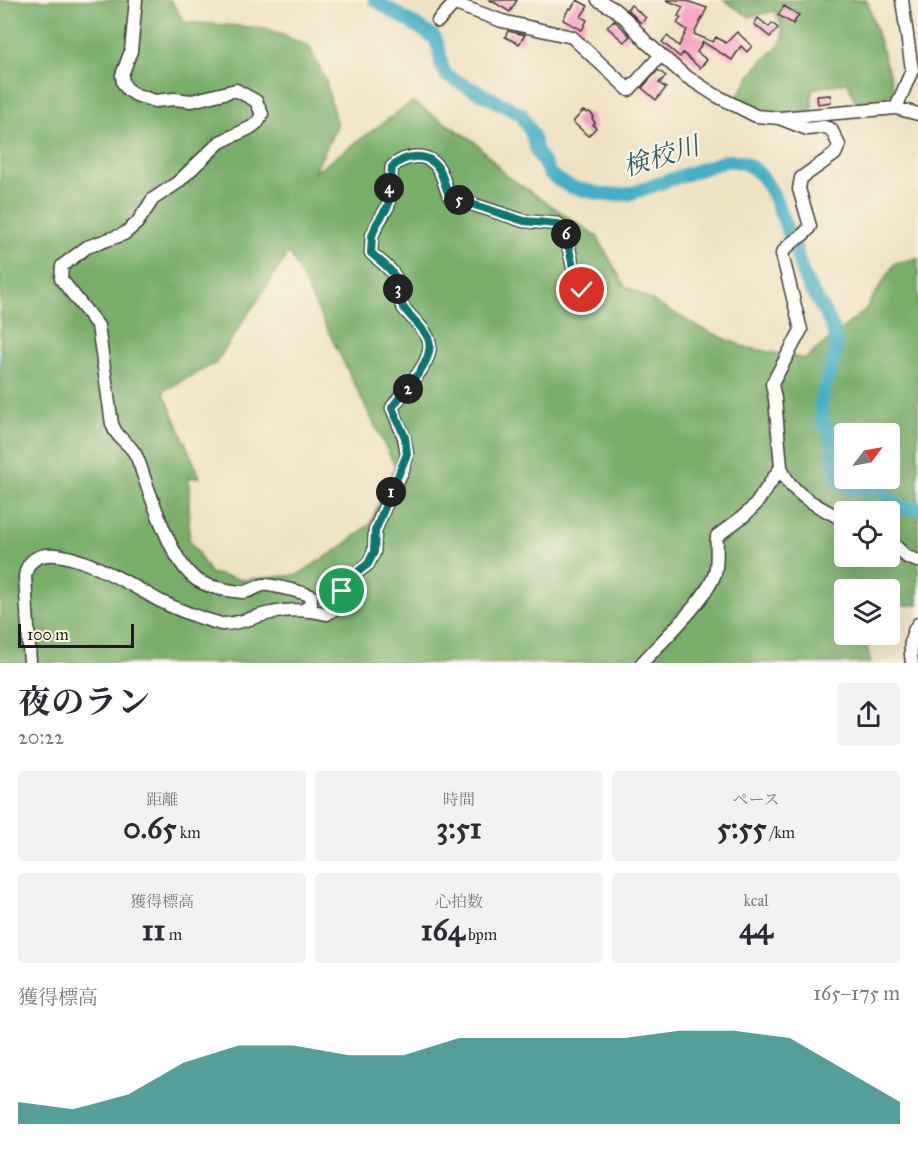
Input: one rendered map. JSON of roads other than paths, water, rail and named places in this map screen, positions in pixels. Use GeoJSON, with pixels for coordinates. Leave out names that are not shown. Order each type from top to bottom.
{"type":"FeatureCollection","features":[{"type":"Feature","properties":{"kind":"street"},"geometry":{"type":"LineString","coordinates":[[136,0],[131,51],[122,75],[123,84],[128,90],[136,95],[155,100],[192,101],[236,90],[256,101],[262,114],[258,122],[220,142],[177,183],[153,199],[137,223],[124,234],[87,247],[72,257],[62,266],[61,279],[98,326],[112,424],[117,435],[134,453],[166,535],[188,570],[195,579],[217,588],[245,593],[264,585],[275,585],[296,593],[309,594],[311,604],[303,610]]}},
{"type":"Feature","properties":{"kind":"street"},"geometry":{"type":"LineString","coordinates":[[476,0],[480,14]]}},
{"type":"Feature","properties":{"kind":"street"},"geometry":{"type":"LineString","coordinates":[[598,0],[626,19],[646,42],[684,75],[756,116],[779,118],[896,108],[918,114]]}},
{"type":"Feature","properties":{"kind":"street"},"geometry":{"type":"LineString","coordinates":[[896,108],[912,70],[902,0]]}},
{"type":"Feature","properties":{"kind":"street"},"geometry":{"type":"LineString","coordinates":[[438,21],[453,5],[467,7],[502,21],[572,37],[629,90],[661,55]]}},
{"type":"Feature","properties":{"kind":"street"},"geometry":{"type":"LineString","coordinates":[[779,118],[807,129],[824,127],[831,129],[839,145],[835,154],[801,178],[799,189],[810,226],[807,232],[788,244],[782,254],[801,330],[772,384],[776,399],[777,437],[785,478],[817,506],[834,515]]}},
{"type":"Feature","properties":{"kind":"street"},"geometry":{"type":"LineString","coordinates":[[30,663],[31,641],[26,576],[31,563],[43,555],[58,555],[76,559],[162,602],[221,624],[231,624],[273,612],[303,610],[327,614],[339,606],[347,580],[368,564],[374,552],[375,531],[407,454],[405,437],[392,408],[400,394],[414,381],[428,354],[428,337],[402,306],[398,283],[392,271],[371,253],[372,236],[388,206],[392,167],[400,160],[413,156],[426,160],[438,168],[450,197],[524,221],[558,224],[565,230],[577,286],[586,293]]}},
{"type":"Feature","properties":{"kind":"street"},"geometry":{"type":"LineString","coordinates":[[642,663],[690,611],[711,582],[716,572],[717,536],[756,504],[782,467]]}},
{"type":"Feature","properties":{"kind":"street"},"geometry":{"type":"LineString","coordinates":[[900,550],[907,557],[918,561]]}},
{"type":"Feature","properties":{"kind":"street"},"geometry":{"type":"LineString","coordinates":[[912,663],[910,645],[912,632],[918,624]]}},
{"type":"Feature","properties":{"kind":"waterway","name":"検校川"},"geometry":{"type":"LineString","coordinates":[[375,0],[434,37],[447,76],[521,114],[532,134],[537,152],[550,174],[558,180],[571,187],[606,195],[629,194],[725,161],[739,162],[751,167],[761,175],[775,199],[791,238]]}},
{"type":"Feature","properties":{"kind":"waterway","name":"検校川"},"geometry":{"type":"LineString","coordinates":[[794,244],[805,279],[835,336],[835,356],[823,393],[821,412],[832,442],[838,478],[848,488],[879,490],[900,506],[918,508]]}},
{"type":"Feature","properties":{"kind":"waterway"},"geometry":{"type":"LineString","coordinates":[[0,352],[0,363]]}}]}
